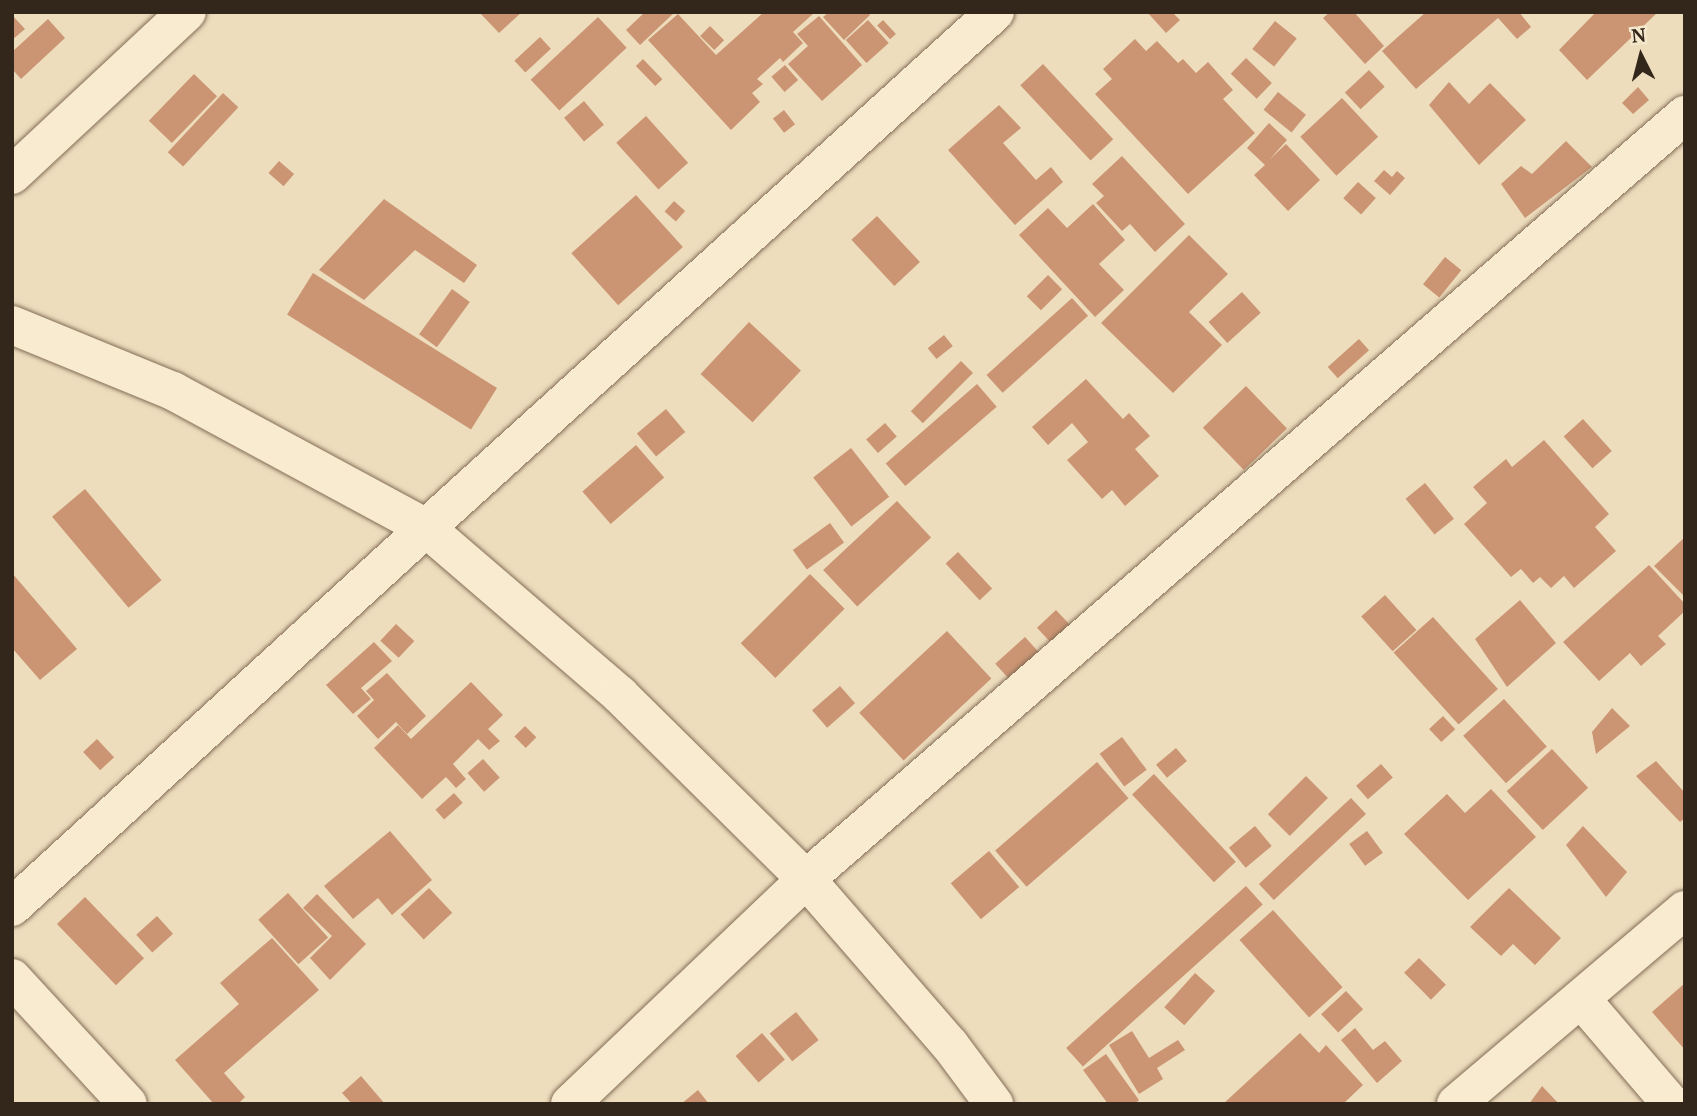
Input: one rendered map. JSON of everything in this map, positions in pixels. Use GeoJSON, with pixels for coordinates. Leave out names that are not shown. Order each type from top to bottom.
{"type":"FeatureCollection","features":[{"type":"Feature","properties":{"kind":"street"},"geometry":{"type":"LineString","coordinates":[[12,175],[187,12]]}},
{"type":"Feature","properties":{"kind":"street"},"geometry":{"type":"LineString","coordinates":[[12,907],[425,527],[995,12]]}},
{"type":"Feature","properties":{"kind":"street"},"geometry":{"type":"LineString","coordinates":[[570,1104],[806,879],[1685,115]]}},
{"type":"Feature","properties":{"kind":"street"},"geometry":{"type":"LineString","coordinates":[[12,325],[173,391],[425,527],[620,695],[806,879],[950,1045],[994,1104]]}},
{"type":"Feature","properties":{"kind":"street"},"geometry":{"type":"LineString","coordinates":[[1456,1104],[1685,910]]}},
{"type":"Feature","properties":{"kind":"street"},"geometry":{"type":"LineString","coordinates":[[12,978],[128,1104]]}},
{"type":"Feature","properties":{"kind":"street"},"geometry":{"type":"LineString","coordinates":[[1582,1000],[1671,1104]]}},
{"type":"Feature","properties":{"kind":"building"},"geometry":{"type":"Polygon","coordinates":[[[479,12],[522,12],[499,33],[479,12]]]}},
{"type":"Feature","properties":{"kind":"building"},"geometry":{"type":"Polygon","coordinates":[[[645,12],[675,12],[640,45],[626,30],[645,12]]]}},
{"type":"Feature","properties":{"kind":"building"},"geometry":{"type":"Polygon","coordinates":[[[764,12],[815,12],[793,32],[803,43],[783,62],[780,58],[757,79],[763,84],[752,93],[760,102],[731,130],[648,40],[678,14],[716,55],[764,12]]]}},
{"type":"Feature","properties":{"kind":"building"},"geometry":{"type":"Polygon","coordinates":[[[829,12],[868,12],[870,15],[844,40],[823,17],[829,12]]]}},
{"type":"Feature","properties":{"kind":"building"},"geometry":{"type":"Polygon","coordinates":[[[1147,12],[1172,12],[1180,20],[1166,33],[1147,12]]]}},
{"type":"Feature","properties":{"kind":"building"},"geometry":{"type":"Polygon","coordinates":[[[1330,12],[1354,12],[1384,46],[1365,64],[1323,18],[1330,12]]]}},
{"type":"Feature","properties":{"kind":"building"},"geometry":{"type":"Polygon","coordinates":[[[1426,12],[1519,12],[1531,27],[1517,39],[1498,18],[1416,89],[1382,51],[1426,12]]]}},
{"type":"Feature","properties":{"kind":"building"},"geometry":{"type":"Polygon","coordinates":[[[1596,12],[1658,12],[1587,80],[1559,50],[1596,12]]]}},
{"type":"Feature","properties":{"kind":"building"},"geometry":{"type":"Polygon","coordinates":[[[12,15],[25,29],[12,40],[12,15]]]}},
{"type":"Feature","properties":{"kind":"building"},"geometry":{"type":"Polygon","coordinates":[[[819,16],[862,65],[822,101],[788,64],[808,46],[797,34],[819,16]]]}},
{"type":"Feature","properties":{"kind":"building"},"geometry":{"type":"Polygon","coordinates":[[[598,17],[627,48],[559,110],[531,80],[598,17]]]}},
{"type":"Feature","properties":{"kind":"building"},"geometry":{"type":"Polygon","coordinates":[[[48,19],[65,38],[21,79],[12,69],[12,52],[48,19]]]}},
{"type":"Feature","properties":{"kind":"building"},"geometry":{"type":"Polygon","coordinates":[[[868,20],[889,43],[866,63],[846,40],[868,20]]]}},
{"type":"Feature","properties":{"kind":"building"},"geometry":{"type":"Polygon","coordinates":[[[883,20],[896,34],[890,39],[877,25],[883,20]]]}},
{"type":"Feature","properties":{"kind":"building"},"geometry":{"type":"Polygon","coordinates":[[[1275,21],[1297,39],[1274,67],[1252,49],[1275,21]]]}},
{"type":"Feature","properties":{"kind":"building"},"geometry":{"type":"Polygon","coordinates":[[[710,26],[724,40],[714,50],[700,36],[710,26]]]}},
{"type":"Feature","properties":{"kind":"building"},"geometry":{"type":"Polygon","coordinates":[[[540,37],[551,49],[525,73],[514,61],[540,37]]]}},
{"type":"Feature","properties":{"kind":"building"},"geometry":{"type":"Polygon","coordinates":[[[1135,39],[1146,51],[1157,41],[1178,63],[1183,59],[1196,73],[1208,62],[1233,90],[1223,99],[1255,133],[1188,194],[1095,94],[1112,79],[1103,69],[1135,39]]]}},
{"type":"Feature","properties":{"kind":"building"},"geometry":{"type":"Polygon","coordinates":[[[1246,58],[1272,83],[1257,99],[1231,74],[1246,58]]]}},
{"type":"Feature","properties":{"kind":"building"},"geometry":{"type":"Polygon","coordinates":[[[643,59],[662,79],[655,86],[636,66],[643,59]]]}},
{"type":"Feature","properties":{"kind":"building"},"geometry":{"type":"Polygon","coordinates":[[[1043,64],[1113,139],[1091,160],[1020,85],[1043,64]]]}},
{"type":"Feature","properties":{"kind":"building"},"geometry":{"type":"Polygon","coordinates":[[[785,65],[798,80],[785,92],[771,77],[785,65]]]}},
{"type":"Feature","properties":{"kind":"building"},"geometry":{"type":"Polygon","coordinates":[[[1369,70],[1385,87],[1361,109],[1345,93],[1369,70]]]}},
{"type":"Feature","properties":{"kind":"building"},"geometry":{"type":"Polygon","coordinates":[[[194,74],[217,96],[172,143],[149,121],[194,74]]]}},
{"type":"Feature","properties":{"kind":"building"},"geometry":{"type":"Polygon","coordinates":[[[1449,82],[1469,104],[1490,83],[1526,120],[1479,165],[1429,105],[1449,82]]]}},
{"type":"Feature","properties":{"kind":"building"},"geometry":{"type":"Polygon","coordinates":[[[1638,87],[1649,100],[1633,114],[1622,103],[1638,87]]]}},
{"type":"Feature","properties":{"kind":"building"},"geometry":{"type":"Polygon","coordinates":[[[1278,92],[1306,115],[1292,133],[1264,110],[1278,92]]]}},
{"type":"Feature","properties":{"kind":"building"},"geometry":{"type":"Polygon","coordinates":[[[223,93],[238,107],[183,167],[168,152],[223,93]]]}},
{"type":"Feature","properties":{"kind":"building"},"geometry":{"type":"Polygon","coordinates":[[[1342,98],[1378,137],[1336,176],[1300,137],[1342,98]]]}},
{"type":"Feature","properties":{"kind":"building"},"geometry":{"type":"Polygon","coordinates":[[[584,101],[604,125],[584,141],[564,118],[584,101]]]}},
{"type":"Feature","properties":{"kind":"building"},"geometry":{"type":"Polygon","coordinates":[[[999,105],[1021,128],[1003,143],[1036,180],[1051,167],[1063,182],[1015,225],[948,150],[999,105]]]}},
{"type":"Feature","properties":{"kind":"building"},"geometry":{"type":"Polygon","coordinates":[[[784,110],[795,124],[784,133],[773,119],[784,110]]]}},
{"type":"Feature","properties":{"kind":"building"},"geometry":{"type":"Polygon","coordinates":[[[646,116],[688,163],[658,190],[616,143],[646,116]]]}},
{"type":"Feature","properties":{"kind":"building"},"geometry":{"type":"Polygon","coordinates":[[[1269,123],[1287,140],[1269,160],[1286,144],[1320,180],[1288,211],[1254,175],[1265,165],[1247,148],[1269,123]]]}},
{"type":"Feature","properties":{"kind":"building"},"geometry":{"type":"Polygon","coordinates":[[[1566,141],[1592,167],[1525,218],[1501,184],[1521,166],[1532,174],[1566,141]]]}},
{"type":"Feature","properties":{"kind":"building"},"geometry":{"type":"Polygon","coordinates":[[[1122,156],[1185,224],[1155,252],[1130,224],[1122,231],[1096,203],[1104,196],[1092,184],[1122,156]]]}},
{"type":"Feature","properties":{"kind":"building"},"geometry":{"type":"Polygon","coordinates":[[[279,161],[294,174],[284,186],[269,173],[279,161]]]}},
{"type":"Feature","properties":{"kind":"building"},"geometry":{"type":"Polygon","coordinates":[[[1384,170],[1392,177],[1397,171],[1405,178],[1390,195],[1374,181],[1384,170]]]}},
{"type":"Feature","properties":{"kind":"building"},"geometry":{"type":"Polygon","coordinates":[[[1358,182],[1376,198],[1361,214],[1343,198],[1358,182]]]}},
{"type":"Feature","properties":{"kind":"building"},"geometry":{"type":"Polygon","coordinates":[[[636,195],[683,247],[618,305],[571,253],[636,195]]]}},
{"type":"Feature","properties":{"kind":"building"},"geometry":{"type":"Polygon","coordinates":[[[384,199],[477,265],[464,283],[415,250],[364,300],[319,270],[384,199]]]}},
{"type":"Feature","properties":{"kind":"building"},"geometry":{"type":"Polygon","coordinates":[[[674,201],[685,211],[676,221],[665,211],[674,201]]]}},
{"type":"Feature","properties":{"kind":"building"},"geometry":{"type":"Polygon","coordinates":[[[1093,204],[1125,240],[1099,264],[1124,290],[1095,317],[1019,235],[1048,208],[1067,228],[1093,204]]]}},
{"type":"Feature","properties":{"kind":"building"},"geometry":{"type":"Polygon","coordinates":[[[877,216],[920,262],[894,286],[851,240],[877,216]]]}},
{"type":"Feature","properties":{"kind":"building"},"geometry":{"type":"Polygon","coordinates":[[[1189,235],[1228,274],[1189,312],[1222,345],[1173,393],[1101,323],[1189,235]]]}},
{"type":"Feature","properties":{"kind":"building"},"geometry":{"type":"Polygon","coordinates":[[[1445,257],[1461,270],[1439,297],[1423,284],[1445,257]]]}},
{"type":"Feature","properties":{"kind":"building"},"geometry":{"type":"Polygon","coordinates":[[[313,273],[497,388],[471,430],[287,315],[313,273]]]}},
{"type":"Feature","properties":{"kind":"building"},"geometry":{"type":"Polygon","coordinates":[[[1048,275],[1062,289],[1041,310],[1027,296],[1048,275]]]}},
{"type":"Feature","properties":{"kind":"building"},"geometry":{"type":"Polygon","coordinates":[[[452,289],[470,302],[437,347],[419,334],[452,289]]]}},
{"type":"Feature","properties":{"kind":"building"},"geometry":{"type":"Polygon","coordinates":[[[1242,292],[1261,313],[1227,343],[1209,322],[1242,292]]]}},
{"type":"Feature","properties":{"kind":"building"},"geometry":{"type":"Polygon","coordinates":[[[1072,298],[1088,316],[1003,393],[987,375],[1072,298]]]}},
{"type":"Feature","properties":{"kind":"building"},"geometry":{"type":"Polygon","coordinates":[[[749,322],[801,370],[753,422],[701,374],[749,322]]]}},
{"type":"Feature","properties":{"kind":"building"},"geometry":{"type":"Polygon","coordinates":[[[944,335],[953,346],[936,359],[928,348],[944,335]]]}},
{"type":"Feature","properties":{"kind":"building"},"geometry":{"type":"Polygon","coordinates":[[[1359,339],[1369,350],[1338,378],[1328,367],[1359,339]]]}},
{"type":"Feature","properties":{"kind":"building"},"geometry":{"type":"Polygon","coordinates":[[[961,361],[973,373],[923,423],[911,411],[961,361]]]}},
{"type":"Feature","properties":{"kind":"building"},"geometry":{"type":"Polygon","coordinates":[[[1086,379],[1123,419],[1129,413],[1150,436],[1135,449],[1159,476],[1125,506],[1112,490],[1102,499],[1067,460],[1088,442],[1072,423],[1048,445],[1032,427],[1086,379]]]}},
{"type":"Feature","properties":{"kind":"building"},"geometry":{"type":"Polygon","coordinates":[[[977,384],[997,407],[905,486],[886,463],[977,384]]]}},
{"type":"Feature","properties":{"kind":"building"},"geometry":{"type":"Polygon","coordinates":[[[1246,386],[1287,428],[1244,470],[1203,428],[1246,386]]]}},
{"type":"Feature","properties":{"kind":"building"},"geometry":{"type":"Polygon","coordinates":[[[666,409],[685,432],[656,456],[637,433],[666,409]]]}},
{"type":"Feature","properties":{"kind":"building"},"geometry":{"type":"Polygon","coordinates":[[[1583,419],[1612,451],[1592,468],[1564,436],[1583,419]]]}},
{"type":"Feature","properties":{"kind":"building"},"geometry":{"type":"Polygon","coordinates":[[[885,423],[897,437],[878,453],[866,439],[885,423]]]}},
{"type":"Feature","properties":{"kind":"building"},"geometry":{"type":"Polygon","coordinates":[[[1544,440],[1609,514],[1595,527],[1616,551],[1574,588],[1564,576],[1551,588],[1540,577],[1533,583],[1521,569],[1511,577],[1464,524],[1487,503],[1473,487],[1506,459],[1512,467],[1544,440]]]}},
{"type":"Feature","properties":{"kind":"building"},"geometry":{"type":"Polygon","coordinates":[[[636,445],[664,477],[611,524],[582,492],[636,445]]]}},
{"type":"Feature","properties":{"kind":"building"},"geometry":{"type":"Polygon","coordinates":[[[851,448],[889,497],[851,526],[813,478],[851,448]]]}},
{"type":"Feature","properties":{"kind":"building"},"geometry":{"type":"Polygon","coordinates":[[[1425,483],[1454,519],[1435,534],[1406,499],[1425,483]]]}},
{"type":"Feature","properties":{"kind":"building"},"geometry":{"type":"Polygon","coordinates":[[[85,489],[161,580],[129,608],[52,517],[85,489]]]}},
{"type":"Feature","properties":{"kind":"building"},"geometry":{"type":"Polygon","coordinates":[[[897,501],[931,538],[857,606],[823,570],[897,501]]]}},
{"type":"Feature","properties":{"kind":"building"},"geometry":{"type":"Polygon","coordinates":[[[830,523],[844,542],[807,569],[793,550],[830,523]]]}},
{"type":"Feature","properties":{"kind":"building"},"geometry":{"type":"Polygon","coordinates":[[[1685,537],[1685,597],[1654,566],[1685,537]]]}},
{"type":"Feature","properties":{"kind":"building"},"geometry":{"type":"Polygon","coordinates":[[[958,552],[992,589],[980,600],[946,564],[958,552]]]}},
{"type":"Feature","properties":{"kind":"building"},"geometry":{"type":"Polygon","coordinates":[[[1649,565],[1685,604],[1685,611],[1658,636],[1666,644],[1641,666],[1630,653],[1599,681],[1563,642],[1649,565]]]}},
{"type":"Feature","properties":{"kind":"building"},"geometry":{"type":"Polygon","coordinates":[[[12,573],[77,649],[40,680],[12,648],[12,573]]]}},
{"type":"Feature","properties":{"kind":"building"},"geometry":{"type":"Polygon","coordinates":[[[810,574],[845,609],[775,678],[741,643],[810,574]]]}},
{"type":"Feature","properties":{"kind":"building"},"geometry":{"type":"Polygon","coordinates":[[[1385,595],[1416,630],[1393,651],[1361,616],[1385,595]]]}},
{"type":"Feature","properties":{"kind":"building"},"geometry":{"type":"Polygon","coordinates":[[[1520,600],[1556,643],[1507,687],[1475,639],[1520,600]]]}},
{"type":"Feature","properties":{"kind":"building"},"geometry":{"type":"Polygon","coordinates":[[[1056,610],[1072,627],[1053,645],[1037,628],[1056,610]]]}},
{"type":"Feature","properties":{"kind":"building"},"geometry":{"type":"Polygon","coordinates":[[[1433,617],[1498,689],[1459,725],[1394,652],[1433,617]]]}},
{"type":"Feature","properties":{"kind":"building"},"geometry":{"type":"Polygon","coordinates":[[[396,624],[414,641],[399,658],[380,641],[396,624]]]}},
{"type":"Feature","properties":{"kind":"building"},"geometry":{"type":"Polygon","coordinates":[[[947,631],[991,679],[904,760],[859,713],[947,631]]]}},
{"type":"Feature","properties":{"kind":"building"},"geometry":{"type":"Polygon","coordinates":[[[1025,637],[1044,658],[1014,685],[995,664],[1025,637]]]}},
{"type":"Feature","properties":{"kind":"building"},"geometry":{"type":"Polygon","coordinates":[[[374,642],[392,661],[361,688],[371,699],[353,714],[326,685],[374,642]]]}},
{"type":"Feature","properties":{"kind":"building"},"geometry":{"type":"Polygon","coordinates":[[[387,673],[426,716],[407,734],[396,722],[378,739],[357,716],[374,700],[366,691],[387,673]]]}},
{"type":"Feature","properties":{"kind":"building"},"geometry":{"type":"Polygon","coordinates":[[[471,682],[503,715],[488,729],[500,741],[489,750],[478,739],[453,764],[466,779],[456,788],[446,777],[422,799],[374,748],[398,725],[411,739],[471,682]]]}},
{"type":"Feature","properties":{"kind":"building"},"geometry":{"type":"Polygon","coordinates":[[[840,686],[855,703],[827,728],[812,710],[840,686]]]}},
{"type":"Feature","properties":{"kind":"building"},"geometry":{"type":"Polygon","coordinates":[[[1504,699],[1547,747],[1506,783],[1463,736],[1504,699]]]}},
{"type":"Feature","properties":{"kind":"building"},"geometry":{"type":"Polygon","coordinates":[[[1612,708],[1630,726],[1596,754],[1592,732],[1612,708]]]}},
{"type":"Feature","properties":{"kind":"building"},"geometry":{"type":"Polygon","coordinates":[[[1443,716],[1455,729],[1441,742],[1429,729],[1443,716]]]}},
{"type":"Feature","properties":{"kind":"building"},"geometry":{"type":"Polygon","coordinates":[[[525,726],[536,737],[526,748],[514,737],[525,726]]]}},
{"type":"Feature","properties":{"kind":"building"},"geometry":{"type":"Polygon","coordinates":[[[1122,737],[1147,770],[1124,787],[1100,754],[1122,737]]]}},
{"type":"Feature","properties":{"kind":"building"},"geometry":{"type":"Polygon","coordinates":[[[97,739],[114,757],[100,770],[83,752],[97,739]]]}},
{"type":"Feature","properties":{"kind":"building"},"geometry":{"type":"Polygon","coordinates":[[[1176,748],[1187,761],[1167,778],[1156,765],[1176,748]]]}},
{"type":"Feature","properties":{"kind":"building"},"geometry":{"type":"Polygon","coordinates":[[[1552,749],[1588,788],[1543,830],[1507,791],[1552,749]]]}},
{"type":"Feature","properties":{"kind":"building"},"geometry":{"type":"Polygon","coordinates":[[[483,759],[500,778],[484,792],[467,773],[483,759]]]}},
{"type":"Feature","properties":{"kind":"building"},"geometry":{"type":"Polygon","coordinates":[[[1656,761],[1685,793],[1685,818],[1680,822],[1636,776],[1656,761]]]}},
{"type":"Feature","properties":{"kind":"building"},"geometry":{"type":"Polygon","coordinates":[[[1097,762],[1128,798],[1027,887],[995,851],[1097,762]]]}},
{"type":"Feature","properties":{"kind":"building"},"geometry":{"type":"Polygon","coordinates":[[[1381,764],[1393,778],[1368,799],[1356,786],[1381,764]]]}},
{"type":"Feature","properties":{"kind":"building"},"geometry":{"type":"Polygon","coordinates":[[[1154,774],[1236,862],[1214,882],[1132,794],[1154,774]]]}},
{"type":"Feature","properties":{"kind":"building"},"geometry":{"type":"Polygon","coordinates":[[[1306,776],[1328,798],[1290,836],[1268,814],[1306,776]]]}},
{"type":"Feature","properties":{"kind":"building"},"geometry":{"type":"Polygon","coordinates":[[[1491,789],[1536,837],[1468,900],[1404,834],[1447,794],[1465,813],[1491,789]]]}},
{"type":"Feature","properties":{"kind":"building"},"geometry":{"type":"Polygon","coordinates":[[[454,793],[463,803],[444,819],[435,810],[454,793]]]}},
{"type":"Feature","properties":{"kind":"building"},"geometry":{"type":"Polygon","coordinates":[[[1351,798],[1366,814],[1274,900],[1259,884],[1351,798]]]}},
{"type":"Feature","properties":{"kind":"building"},"geometry":{"type":"Polygon","coordinates":[[[1255,826],[1272,846],[1246,868],[1229,848],[1255,826]]]}},
{"type":"Feature","properties":{"kind":"building"},"geometry":{"type":"Polygon","coordinates":[[[1583,826],[1627,872],[1606,897],[1566,845],[1583,826]]]}},
{"type":"Feature","properties":{"kind":"building"},"geometry":{"type":"Polygon","coordinates":[[[390,831],[432,880],[392,915],[378,898],[353,919],[324,886],[390,831]]]}},
{"type":"Feature","properties":{"kind":"building"},"geometry":{"type":"Polygon","coordinates":[[[1367,831],[1383,853],[1365,866],[1349,844],[1367,831]]]}},
{"type":"Feature","properties":{"kind":"building"},"geometry":{"type":"Polygon","coordinates":[[[989,851],[1019,887],[981,919],[951,883],[989,851]]]}},
{"type":"Feature","properties":{"kind":"building"},"geometry":{"type":"Polygon","coordinates":[[[1246,886],[1263,905],[1083,1067],[1066,1048],[1246,886]]]}},
{"type":"Feature","properties":{"kind":"building"},"geometry":{"type":"Polygon","coordinates":[[[429,888],[452,913],[424,939],[400,915],[429,888]]]}},
{"type":"Feature","properties":{"kind":"building"},"geometry":{"type":"Polygon","coordinates":[[[1509,888],[1561,938],[1535,965],[1513,944],[1501,956],[1470,927],[1509,888]]]}},
{"type":"Feature","properties":{"kind":"building"},"geometry":{"type":"Polygon","coordinates":[[[288,893],[328,938],[298,964],[258,920],[288,893]]]}},
{"type":"Feature","properties":{"kind":"building"},"geometry":{"type":"Polygon","coordinates":[[[317,894],[366,944],[330,980],[310,958],[332,936],[303,908],[317,894]]]}},
{"type":"Feature","properties":{"kind":"building"},"geometry":{"type":"Polygon","coordinates":[[[85,897],[144,958],[116,985],[57,924],[85,897]]]}},
{"type":"Feature","properties":{"kind":"building"},"geometry":{"type":"Polygon","coordinates":[[[1273,910],[1343,987],[1309,1017],[1240,940],[1273,910]]]}},
{"type":"Feature","properties":{"kind":"building"},"geometry":{"type":"Polygon","coordinates":[[[157,916],[173,934],[152,953],[136,935],[157,916]]]}},
{"type":"Feature","properties":{"kind":"building"},"geometry":{"type":"Polygon","coordinates":[[[272,938],[319,990],[224,1073],[245,1097],[238,1104],[214,1104],[175,1060],[239,1004],[220,983],[272,938]]]}},
{"type":"Feature","properties":{"kind":"building"},"geometry":{"type":"Polygon","coordinates":[[[1419,958],[1446,985],[1431,1000],[1404,973],[1419,958]]]}},
{"type":"Feature","properties":{"kind":"building"},"geometry":{"type":"Polygon","coordinates":[[[1195,973],[1215,991],[1184,1025],[1164,1007],[1195,973]]]}},
{"type":"Feature","properties":{"kind":"building"},"geometry":{"type":"Polygon","coordinates":[[[1685,983],[1685,1050],[1652,1012],[1685,983]]]}},
{"type":"Feature","properties":{"kind":"building"},"geometry":{"type":"Polygon","coordinates":[[[1346,991],[1363,1009],[1338,1032],[1321,1014],[1346,991]]]}},
{"type":"Feature","properties":{"kind":"building"},"geometry":{"type":"Polygon","coordinates":[[[796,1012],[819,1040],[792,1061],[770,1033],[796,1012]]]}},
{"type":"Feature","properties":{"kind":"building"},"geometry":{"type":"Polygon","coordinates":[[[1355,1028],[1373,1050],[1385,1041],[1402,1061],[1377,1083],[1341,1040],[1355,1028]]]}},
{"type":"Feature","properties":{"kind":"building"},"geometry":{"type":"Polygon","coordinates":[[[1132,1031],[1149,1058],[1178,1040],[1185,1050],[1157,1068],[1163,1079],[1139,1094],[1109,1045],[1132,1031]]]}},
{"type":"Feature","properties":{"kind":"building"},"geometry":{"type":"Polygon","coordinates":[[[762,1033],[785,1059],[759,1082],[736,1056],[762,1033]]]}},
{"type":"Feature","properties":{"kind":"building"},"geometry":{"type":"Polygon","coordinates":[[[1300,1033],[1319,1053],[1326,1045],[1363,1085],[1343,1104],[1223,1104],[1300,1033]]]}},
{"type":"Feature","properties":{"kind":"building"},"geometry":{"type":"Polygon","coordinates":[[[1106,1054],[1139,1100],[1135,1104],[1108,1104],[1083,1070],[1106,1054]]]}},
{"type":"Feature","properties":{"kind":"building"},"geometry":{"type":"Polygon","coordinates":[[[361,1076],[385,1104],[352,1104],[342,1093],[361,1076]]]}},
{"type":"Feature","properties":{"kind":"building"},"geometry":{"type":"Polygon","coordinates":[[[1542,1086],[1559,1104],[1529,1104],[1542,1086]]]}},
{"type":"Feature","properties":{"kind":"building"},"geometry":{"type":"Polygon","coordinates":[[[698,1090],[709,1104],[681,1104],[698,1090]]]}}]}
